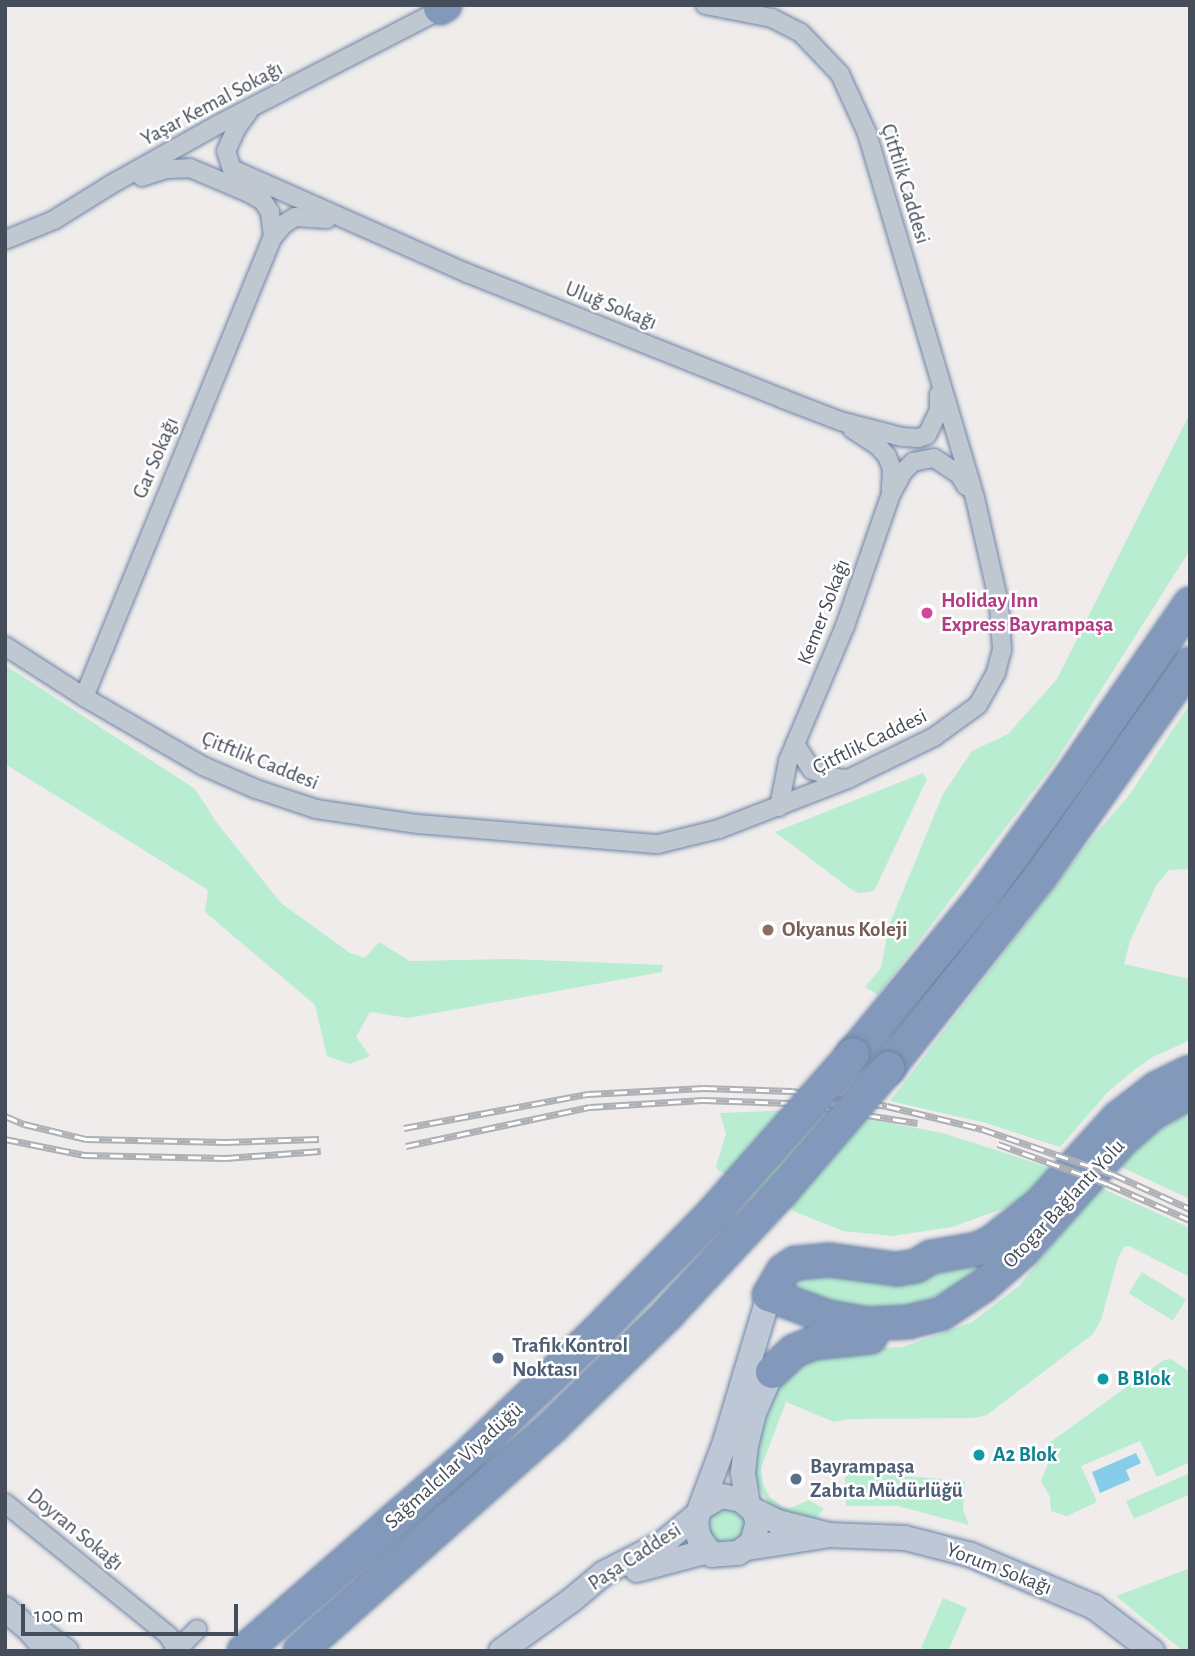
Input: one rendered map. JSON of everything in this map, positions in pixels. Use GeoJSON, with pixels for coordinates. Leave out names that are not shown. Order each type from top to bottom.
{"type":"FeatureCollection","features":[{"type":"Feature","properties":{"kind":"highway","name":"Sağmalcılar Viyadüğü"},"geometry":{"type":"LineString","coordinates":[[244,1651],[461,1462],[597,1332],[713,1213],[853,1054],[990,888],[1190,604]]}},
{"type":"Feature","properties":{"kind":"highway","name":"Sağmalcılar Viyadüğü"},"geometry":{"type":"LineString","coordinates":[[300,1651],[552,1426],[668,1314],[784,1189],[888,1068],[1040,877],[1190,664]]}},
{"type":"Feature","properties":{"kind":"highway","name":"Otogar Bağlantı Yolu"},"geometry":{"type":"LineString","coordinates":[[769,1295],[783,1270],[796,1262],[829,1260],[896,1269],[916,1266],[931,1257],[977,1249],[1002,1237],[1040,1204],[1118,1118],[1157,1088],[1190,1072]]}},
{"type":"Feature","properties":{"kind":"highway","name":"Otogar Bağlantı Yolu"},"geometry":{"type":"LineString","coordinates":[[896,1323],[941,1314],[983,1286],[1023,1251],[1122,1140],[1152,1114],[1190,1092]]}},
{"type":"Feature","properties":{"kind":"highway"},"geometry":{"type":"LineString","coordinates":[[769,1295],[846,1321],[896,1323]]}},
{"type":"Feature","properties":{"kind":"highway"},"geometry":{"type":"LineString","coordinates":[[772,1372],[785,1358],[802,1347],[827,1340],[867,1338],[884,1332],[896,1323]]}},
{"type":"Feature","properties":{"kind":"main road"},"geometry":{"type":"LineString","coordinates":[[769,1295],[725,1442],[699,1511],[697,1533],[712,1555],[724,1555],[748,1548],[758,1530],[743,1474],[746,1445],[754,1413],[772,1372]]}},
{"type":"Feature","properties":{"kind":"main road"},"geometry":{"type":"LineString","coordinates":[[699,1511],[721,1496],[750,1508]]}},
{"type":"Feature","properties":{"kind":"main road","name":"Yorum Sokağı"},"geometry":{"type":"LineString","coordinates":[[750,1508],[778,1522],[829,1535]]}},
{"type":"Feature","properties":{"kind":"main road","name":"Paşa Caddesi"},"geometry":{"type":"LineString","coordinates":[[501,1651],[604,1573],[663,1543],[699,1511]]}},
{"type":"Feature","properties":{"kind":"main road","name":"Yorum Sokağı"},"geometry":{"type":"LineString","coordinates":[[748,1548],[829,1535],[905,1538],[971,1555],[1094,1607],[1153,1651]]}},
{"type":"Feature","properties":{"kind":"main road","name":"Paşa Caddesi"},"geometry":{"type":"LineString","coordinates":[[573,1599],[643,1568],[708,1551]]}},
{"type":"Feature","properties":{"kind":"main road"},"geometry":{"type":"LineString","coordinates":[[5,1609],[30,1630],[48,1651]]}},
{"type":"Feature","properties":{"kind":"main road"},"geometry":{"type":"LineString","coordinates":[[30,1630],[44,1635],[66,1651]]}},
{"type":"Feature","properties":{"kind":"street","name":"Çitftlik Caddesi"},"geometry":{"type":"LineString","coordinates":[[5,646],[84,697],[203,766],[256,789],[316,810],[418,824],[658,844],[719,829],[848,779],[922,744],[960,721],[978,705],[996,672],[1002,650],[1002,624],[975,498],[867,133],[840,74],[801,33],[772,18],[705,5]]}},
{"type":"Feature","properties":{"kind":"street","name":"Yaşar Kemal Sokağı"},"geometry":{"type":"LineString","coordinates":[[5,240],[54,220],[110,185],[446,6]]}},
{"type":"Feature","properties":{"kind":"street"},"geometry":{"type":"LineString","coordinates":[[249,111],[236,129],[226,151],[232,169],[368,229]]}},
{"type":"Feature","properties":{"kind":"street"},"geometry":{"type":"LineString","coordinates":[[110,185],[166,169],[190,168],[263,201],[274,225],[273,237]]}},
{"type":"Feature","properties":{"kind":"street"},"geometry":{"type":"LineString","coordinates":[[273,237],[284,223],[304,216],[368,229]]}},
{"type":"Feature","properties":{"kind":"street","name":"Uluğ Sokağı"},"geometry":{"type":"LineString","coordinates":[[368,229],[556,309],[840,421]]}},
{"type":"Feature","properties":{"kind":"street","name":"Gar Sokağı"},"geometry":{"type":"LineString","coordinates":[[84,697],[273,237]]}},
{"type":"Feature","properties":{"kind":"street"},"geometry":{"type":"LineString","coordinates":[[840,421],[902,437],[918,438],[927,435],[939,410],[937,370]]}},
{"type":"Feature","properties":{"kind":"street"},"geometry":{"type":"LineString","coordinates":[[840,421],[878,446],[887,456],[892,469],[891,494]]}},
{"type":"Feature","properties":{"kind":"street"},"geometry":{"type":"LineString","coordinates":[[891,494],[913,461],[934,458],[959,474],[975,498]]}},
{"type":"Feature","properties":{"kind":"street","name":"Kemer Sokağı"},"geometry":{"type":"LineString","coordinates":[[779,807],[788,761],[845,626],[891,494]]}},
{"type":"Feature","properties":{"kind":"street"},"geometry":{"type":"LineString","coordinates":[[795,744],[812,770],[848,779]]}},
{"type":"Feature","properties":{"kind":"street","name":"Doyran Sokağı"},"geometry":{"type":"LineString","coordinates":[[5,1503],[168,1635],[177,1651]]}},
{"type":"Feature","properties":{"kind":"street"},"geometry":{"type":"LineString","coordinates":[[177,1651],[197,1629]]}},
{"type":"Feature","properties":{"kind":"green space"},"geometry":{"type":"Polygon","coordinates":[[[1190,413],[1190,550],[1054,764],[878,995],[865,987],[881,968],[889,925],[943,794],[972,751],[1008,734],[1057,679],[1190,413]]]}},
{"type":"Feature","properties":{"kind":"green space"},"geometry":{"type":"Polygon","coordinates":[[[5,665],[195,789],[217,823],[281,903],[350,953],[365,958],[379,942],[410,961],[511,959],[663,965],[662,972],[408,1018],[370,1012],[356,1037],[370,1056],[350,1064],[327,1056],[315,1005],[205,912],[208,890],[5,764],[5,665]]]}},
{"type":"Feature","properties":{"kind":"green space"},"geometry":{"type":"Polygon","coordinates":[[[1190,704],[1190,869],[1169,870],[1157,884],[1130,941],[1124,964],[1190,979],[1190,1040],[1153,1057],[1134,1070],[1108,1092],[1060,1147],[986,1123],[890,1101],[1095,834],[1127,798],[1190,704]]]}},
{"type":"Feature","properties":{"kind":"green space"},"geometry":{"type":"Polygon","coordinates":[[[923,773],[927,779],[874,891],[859,893],[852,890],[775,832],[923,773]]]}},
{"type":"Feature","properties":{"kind":"green space"},"geometry":{"type":"Polygon","coordinates":[[[794,1110],[943,1133],[1051,1168],[1024,1197],[1005,1208],[952,1227],[892,1236],[843,1231],[798,1213],[718,1170],[716,1166],[726,1134],[720,1113],[794,1110]]]}},
{"type":"Feature","properties":{"kind":"green space"},"geometry":{"type":"Polygon","coordinates":[[[1190,1110],[1190,1199],[1121,1167],[1141,1144],[1190,1110]]]}},
{"type":"Feature","properties":{"kind":"green space"},"geometry":{"type":"Polygon","coordinates":[[[1099,1187],[1190,1228],[1190,1277],[1129,1246],[1124,1247],[1118,1258],[1101,1320],[1093,1334],[987,1415],[974,1418],[848,1419],[834,1422],[786,1402],[761,1468],[763,1485],[770,1497],[783,1507],[791,1508],[809,1500],[824,1509],[814,1520],[772,1508],[758,1487],[754,1473],[759,1437],[777,1386],[785,1373],[826,1350],[903,1347],[972,1322],[1019,1286],[1099,1187]]]}},
{"type":"Feature","properties":{"kind":"green space"},"geometry":{"type":"Polygon","coordinates":[[[1014,1239],[948,1291],[903,1308],[873,1312],[793,1295],[788,1279],[794,1273],[922,1277],[960,1268],[1014,1239]]]}},
{"type":"Feature","properties":{"kind":"green space"},"geometry":{"type":"Polygon","coordinates":[[[1142,1272],[1186,1300],[1173,1321],[1129,1293],[1142,1272]]]}},
{"type":"Feature","properties":{"kind":"green space"},"geometry":{"type":"Polygon","coordinates":[[[1171,1359],[1190,1372],[1190,1462],[1157,1477],[1140,1441],[1081,1466],[1097,1502],[1067,1516],[1051,1511],[1050,1497],[1041,1481],[1050,1458],[1045,1446],[1164,1360],[1171,1359]]]}},
{"type":"Feature","properties":{"kind":"green space"},"geometry":{"type":"Polygon","coordinates":[[[845,1471],[965,1481],[963,1510],[969,1525],[898,1506],[846,1506],[845,1471]]]}},
{"type":"Feature","properties":{"kind":"green space"},"geometry":{"type":"Polygon","coordinates":[[[1190,1473],[1190,1494],[1134,1519],[1126,1501],[1190,1473]]]}},
{"type":"Feature","properties":{"kind":"green space"},"geometry":{"type":"Polygon","coordinates":[[[723,1507],[742,1512],[748,1531],[729,1548],[712,1539],[708,1527],[712,1514],[723,1507]]]}},
{"type":"Feature","properties":{"kind":"green space"},"geometry":{"type":"Polygon","coordinates":[[[1190,1568],[1190,1651],[1183,1651],[1116,1596],[1190,1568]]]}},
{"type":"Feature","properties":{"kind":"green space"},"geometry":{"type":"Polygon","coordinates":[[[943,1598],[967,1608],[948,1651],[928,1651],[921,1648],[943,1598]]]}},
{"type":"Feature","properties":{"kind":"water"},"geometry":{"type":"Polygon","coordinates":[[[1136,1453],[1141,1463],[1126,1470],[1130,1480],[1100,1493],[1092,1472],[1136,1453]]]}},
{"type":"Feature","properties":{"kind":"railway"},"geometry":{"type":"LineString","coordinates":[[404,1128],[588,1094],[704,1088],[792,1091],[887,1106],[982,1129],[1113,1174],[1190,1209]]}},
{"type":"Feature","properties":{"kind":"railway"},"geometry":{"type":"LineString","coordinates":[[406,1146],[590,1107],[703,1100],[790,1103],[917,1123]]}},
{"type":"Feature","properties":{"kind":"railway"},"geometry":{"type":"LineString","coordinates":[[5,1116],[24,1124],[86,1139],[226,1142],[319,1139]]}},
{"type":"Feature","properties":{"kind":"railway"},"geometry":{"type":"LineString","coordinates":[[5,1139],[84,1155],[226,1158],[321,1151]]}},
{"type":"Feature","properties":{"kind":"railway"},"geometry":{"type":"LineString","coordinates":[[998,1144],[1108,1184],[1190,1220]]}},
{"type":"Feature","properties":{"kind":"place","name":"Holiday Inn Express Bayrampaşa"},"geometry":{"type":"Point","coordinates":[927,613]}},
{"type":"Feature","properties":{"kind":"place","name":"Okyanus Koleji"},"geometry":{"type":"Point","coordinates":[768,930]}},
{"type":"Feature","properties":{"kind":"place","name":"Trafik Kontrol Noktası"},"geometry":{"type":"Point","coordinates":[498,1358]}},
{"type":"Feature","properties":{"kind":"place","name":"B Blok"},"geometry":{"type":"Point","coordinates":[1103,1379]}},
{"type":"Feature","properties":{"kind":"place","name":"A2 Blok"},"geometry":{"type":"Point","coordinates":[979,1455]}},
{"type":"Feature","properties":{"kind":"place","name":"Bayrampaşa Zabıta Müdürlüğü"},"geometry":{"type":"Point","coordinates":[796,1479]}}]}
